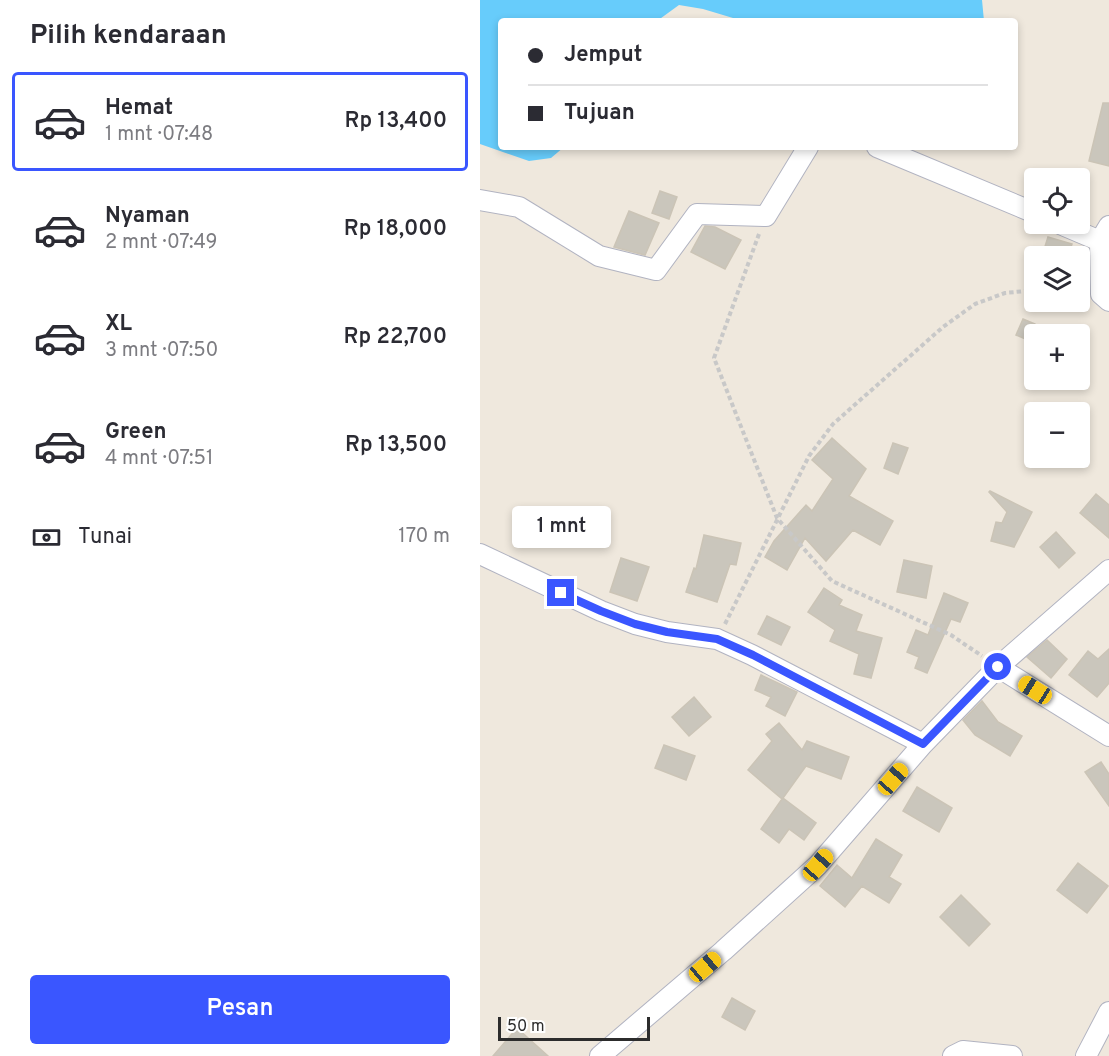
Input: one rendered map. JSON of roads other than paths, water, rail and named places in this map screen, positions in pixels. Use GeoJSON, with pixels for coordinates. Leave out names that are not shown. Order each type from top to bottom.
{"type":"FeatureCollection","features":[{"type":"Feature","properties":{"kind":"street"},"geometry":{"type":"LineString","coordinates":[[480,200],[519,207],[599,256],[656,270],[697,214],[766,216],[806,150]]}},
{"type":"Feature","properties":{"kind":"street"},"geometry":{"type":"LineString","coordinates":[[885,150],[1024,208]]}},
{"type":"Feature","properties":{"kind":"street"},"geometry":{"type":"LineString","coordinates":[[1090,230],[1105,233],[1101,294],[1109,301]]}},
{"type":"Feature","properties":{"kind":"street"},"geometry":{"type":"LineString","coordinates":[[480,554],[635,624],[667,632],[717,639],[753,655],[923,744]]}},
{"type":"Feature","properties":{"kind":"street"},"geometry":{"type":"LineString","coordinates":[[600,1056],[723,951],[818,865],[923,744],[998,667],[1109,570]]}},
{"type":"Feature","properties":{"kind":"street"},"geometry":{"type":"LineString","coordinates":[[998,667],[1109,736]]}},
{"type":"Feature","properties":{"kind":"street"},"geometry":{"type":"LineString","coordinates":[[1086,1056],[1109,1012]]}},
{"type":"Feature","properties":{"kind":"street"},"geometry":{"type":"LineString","coordinates":[[953,1056],[963,1051],[1012,1056]]}},
{"type":"Feature","properties":{"kind":"water"},"geometry":{"type":"Polygon","coordinates":[[[480,0],[982,0],[984,18],[733,18],[679,5],[661,18],[498,18],[498,150],[560,150],[551,158],[529,161],[480,144],[480,0]]]}}]}
